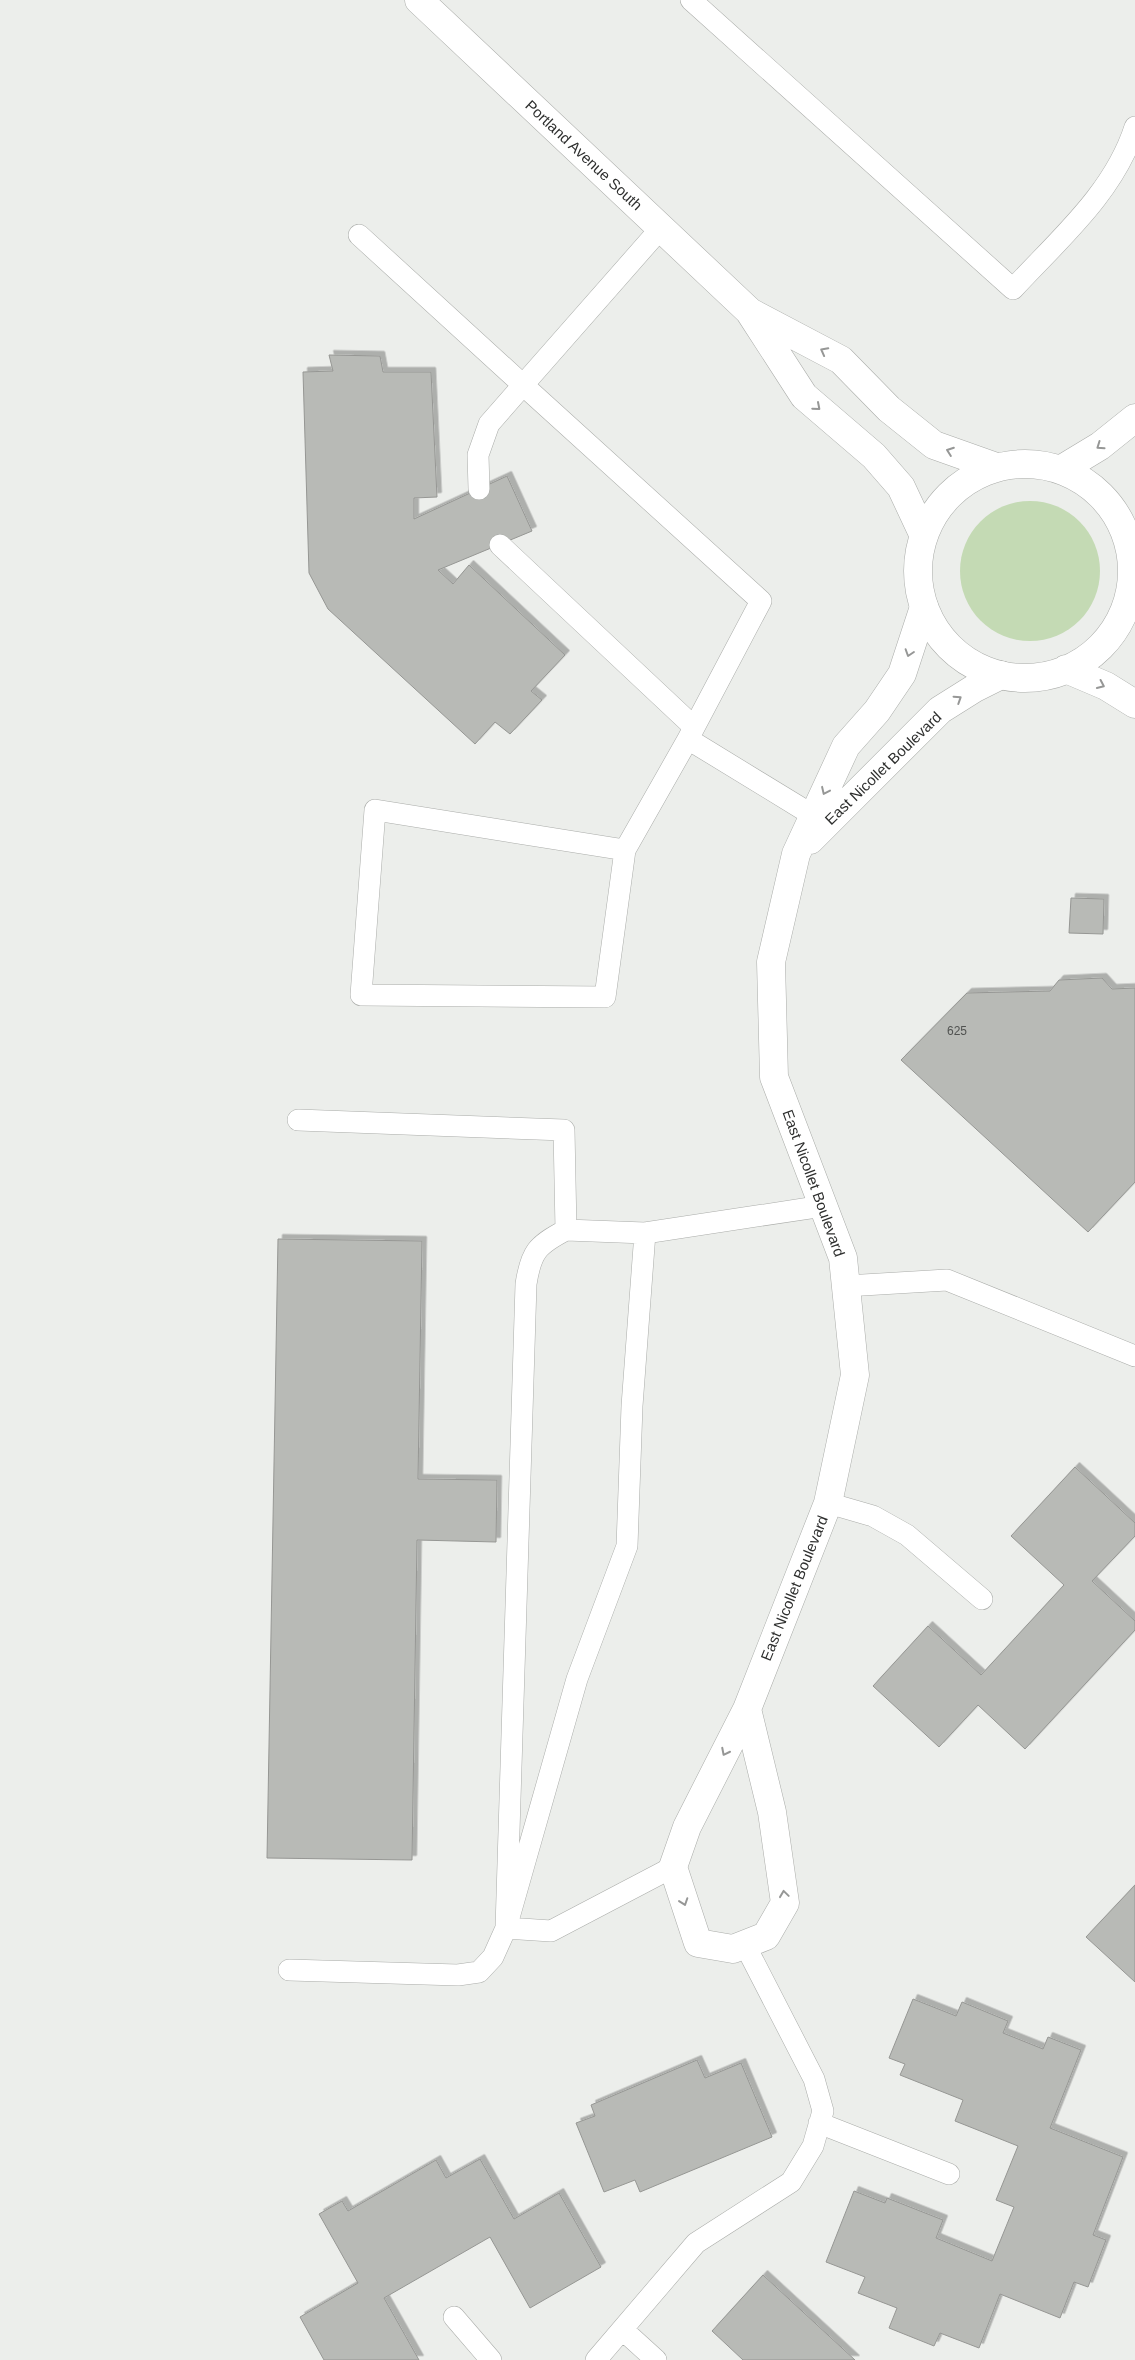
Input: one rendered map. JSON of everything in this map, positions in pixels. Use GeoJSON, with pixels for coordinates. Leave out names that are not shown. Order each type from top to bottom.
{"type":"FeatureCollection","features":[{"type":"Feature","properties":{"kind":"street","name":"Portland Avenue South"},"geometry":{"type":"LineString","coordinates":[[420,0],[748,311],[804,396],[874,456],[901,487],[924,536]]}},
{"type":"Feature","properties":{"kind":"street","name":"Portland Avenue South"},"geometry":{"type":"LineString","coordinates":[[748,311],[841,360],[889,409],[934,446],[996,467]]}},
{"type":"Feature","properties":{"kind":"street"},"geometry":{"type":"LineString","coordinates":[[1062,470],[1100,446],[1135,418]]}},
{"type":"Feature","properties":{"kind":"street"},"geometry":{"type":"LineString","coordinates":[[1029,463],[1062,470],[1092,486],[1116,512],[1132,535],[1133,575],[1131,613],[1092,654],[1066,670],[1045,676],[1022,678],[1001,675],[976,666],[954,650],[936,631],[924,607],[919,584],[918,560],[924,536],[935,513],[952,493],[972,477],[996,467],[1029,463]]}},
{"type":"Feature","properties":{"kind":"street","name":"East Nicollet Boulevard"},"geometry":{"type":"LineString","coordinates":[[672,1867],[687,1827],[746,1709],[828,1503],[855,1375],[843,1258],[774,1077],[771,962],[796,854],[846,746],[876,711],[902,674],[924,607]]}},
{"type":"Feature","properties":{"kind":"street"},"geometry":{"type":"LineString","coordinates":[[1066,670],[1106,686],[1135,704]]}},
{"type":"Feature","properties":{"kind":"street","name":"East Nicollet Boulevard"},"geometry":{"type":"LineString","coordinates":[[796,854],[940,710],[975,688],[1001,675]]}},
{"type":"Feature","properties":{"kind":"street"},"geometry":{"type":"LineString","coordinates":[[672,1867],[698,1943],[733,1949],[766,1936],[785,1903],[772,1812],[746,1709]]}},
{"type":"Feature","properties":{"kind":"lane"},"geometry":{"type":"LineString","coordinates":[[691,0],[1013,289],[1100,195],[1130,142],[1135,127]]}},
{"type":"Feature","properties":{"kind":"lane"},"geometry":{"type":"LineString","coordinates":[[479,489],[478,455],[489,424],[661,228]]}},
{"type":"Feature","properties":{"kind":"lane"},"geometry":{"type":"LineString","coordinates":[[359,235],[761,601],[691,733],[625,850],[605,997],[361,995],[375,810],[625,850]]}},
{"type":"Feature","properties":{"kind":"lane"},"geometry":{"type":"LineString","coordinates":[[500,545],[691,733],[814,816]]}},
{"type":"Feature","properties":{"kind":"lane"},"geometry":{"type":"LineString","coordinates":[[298,1120],[564,1130],[566,1230]]}},
{"type":"Feature","properties":{"kind":"lane"},"geometry":{"type":"LineString","coordinates":[[506,1928],[526,1284],[529,1264],[543,1242],[566,1230],[645,1233],[823,1206]]}},
{"type":"Feature","properties":{"kind":"lane"},"geometry":{"type":"LineString","coordinates":[[289,1970],[458,1974],[479,1972],[493,1957],[506,1928],[577,1679],[627,1546],[632,1406],[645,1233]]}},
{"type":"Feature","properties":{"kind":"lane"},"geometry":{"type":"LineString","coordinates":[[846,1286],[947,1280],[1135,1356]]}},
{"type":"Feature","properties":{"kind":"lane"},"geometry":{"type":"LineString","coordinates":[[828,1503],[873,1516],[907,1535],[982,1599]]}},
{"type":"Feature","properties":{"kind":"lane"},"geometry":{"type":"LineString","coordinates":[[506,1928],[551,1931],[672,1867]]}},
{"type":"Feature","properties":{"kind":"lane"},"geometry":{"type":"LineString","coordinates":[[596,2360],[696,2243],[791,2182],[813,2146],[823,2111],[814,2078],[745,1944]]}},
{"type":"Feature","properties":{"kind":"lane"},"geometry":{"type":"LineString","coordinates":[[820,2124],[949,2174]]}},
{"type":"Feature","properties":{"kind":"lane"},"geometry":{"type":"LineString","coordinates":[[454,2317],[491,2360]]}},
{"type":"Feature","properties":{"kind":"lane"},"geometry":{"type":"LineString","coordinates":[[623,2330],[656,2360]]}},
{"type":"Feature","properties":{"kind":"green space"},"geometry":{"type":"Polygon","coordinates":[[[1030,501],[1057,507],[1069,513],[1079,522],[1088,532],[1094,544],[1100,571],[1094,598],[1088,610],[1079,620],[1069,629],[1057,635],[1030,641],[1003,635],[991,629],[981,620],[972,610],[966,598],[960,571],[966,544],[972,532],[981,522],[991,513],[1003,507],[1030,501]]]}},
{"type":"Feature","properties":{"kind":"building"},"geometry":{"type":"Polygon","coordinates":[[[329,355],[380,356],[383,372],[431,372],[437,497],[414,498],[414,519],[507,476],[532,531],[438,570],[453,584],[469,565],[565,655],[531,691],[542,700],[510,734],[495,722],[475,744],[328,609],[309,573],[303,372],[333,371],[329,355]]]}},
{"type":"Feature","properties":{"kind":"building"},"geometry":{"type":"Polygon","coordinates":[[[1071,898],[1104,899],[1103,934],[1069,933],[1071,898]]]}},
{"type":"Feature","properties":{"kind":"building"},"geometry":{"type":"Polygon","coordinates":[[[1102,978],[1112,989],[1135,988],[1135,1182],[1088,1232],[901,1060],[967,993],[1050,991],[1059,980],[1102,978]]]}},
{"type":"Feature","properties":{"kind":"building"},"geometry":{"type":"Polygon","coordinates":[[[278,1239],[422,1241],[418,1479],[497,1480],[496,1542],[417,1540],[412,1860],[267,1858],[278,1239]]]}},
{"type":"Feature","properties":{"kind":"building"},"geometry":{"type":"Polygon","coordinates":[[[1075,1467],[1135,1523],[1135,1536],[1092,1581],[1135,1621],[1135,1630],[1025,1749],[978,1705],[939,1747],[873,1686],[928,1626],[981,1675],[1064,1585],[1011,1536],[1075,1467]]]}},
{"type":"Feature","properties":{"kind":"building"},"geometry":{"type":"Polygon","coordinates":[[[1135,1885],[1135,1982],[1086,1937],[1135,1885]]]}},
{"type":"Feature","properties":{"kind":"building"},"geometry":{"type":"Polygon","coordinates":[[[913,1999],[956,2016],[962,2002],[1008,2021],[1003,2033],[1043,2049],[1048,2037],[1081,2050],[1050,2128],[1123,2157],[1093,2235],[1106,2240],[1088,2287],[1074,2282],[1060,2318],[1000,2294],[979,2348],[940,2333],[934,2346],[889,2328],[897,2308],[858,2293],[865,2277],[826,2262],[854,2191],[885,2203],[887,2198],[943,2220],[936,2238],[992,2261],[1014,2207],[996,2200],[1018,2146],[955,2121],[963,2100],[900,2075],[905,2064],[889,2058],[913,1999]]]}},
{"type":"Feature","properties":{"kind":"building"},"geometry":{"type":"Polygon","coordinates":[[[697,2060],[705,2078],[741,2063],[772,2137],[640,2192],[635,2180],[604,2192],[576,2123],[595,2116],[591,2105],[697,2060]]]}},
{"type":"Feature","properties":{"kind":"building"},"geometry":{"type":"Polygon","coordinates":[[[480,2159],[514,2219],[559,2193],[601,2267],[530,2308],[490,2237],[384,2298],[419,2360],[324,2360],[300,2317],[358,2283],[319,2214],[342,2201],[348,2211],[436,2160],[446,2178],[480,2159]]]}},
{"type":"Feature","properties":{"kind":"building"},"geometry":{"type":"Polygon","coordinates":[[[763,2275],[855,2360],[743,2360],[712,2331],[763,2275]]]}}]}
